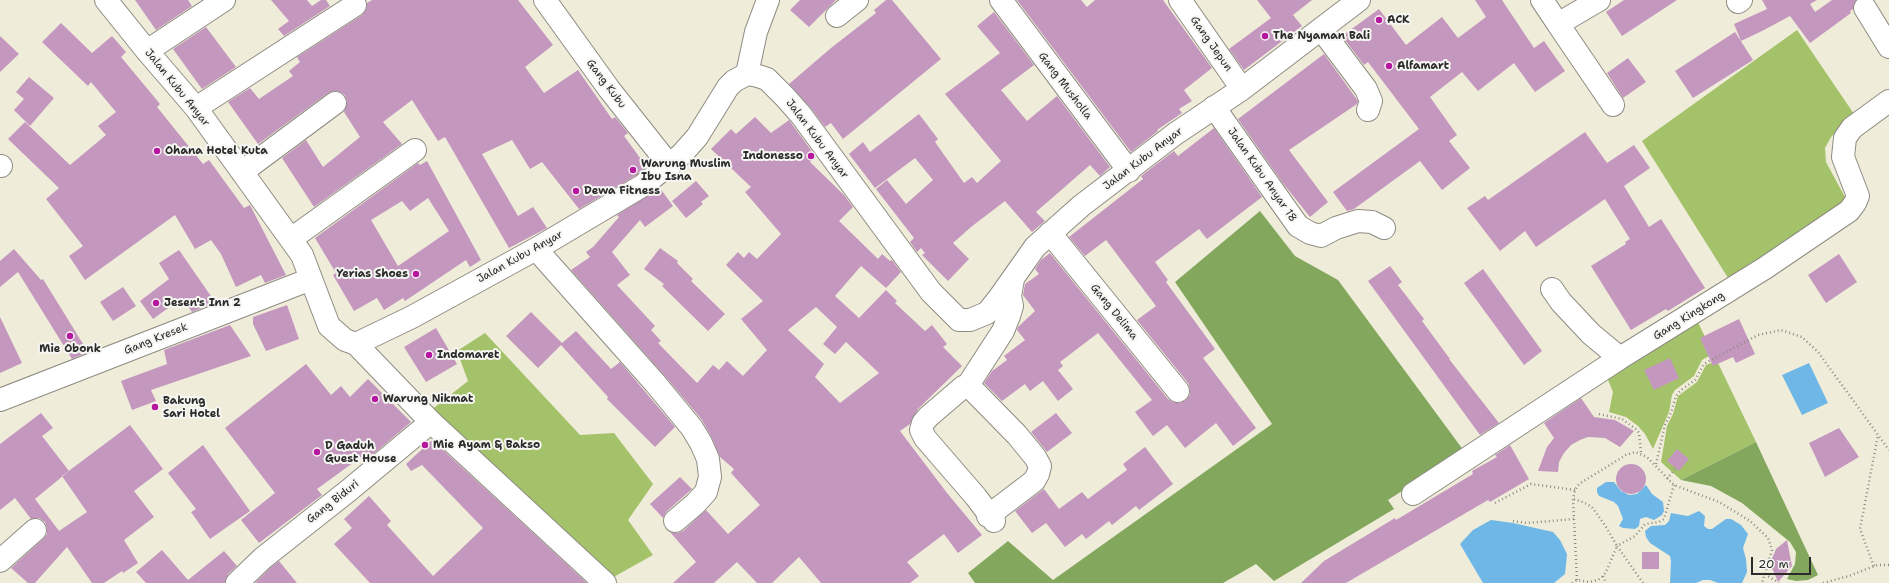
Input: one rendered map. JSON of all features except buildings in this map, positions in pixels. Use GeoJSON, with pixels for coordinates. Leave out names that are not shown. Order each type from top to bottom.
{"type":"FeatureCollection","features":[{"type":"Feature","properties":{"kind":"street","name":"Jalan Kubu Anyar"},"geometry":{"type":"LineString","coordinates":[[106,0],[196,108],[302,255],[329,326],[345,340],[356,344],[412,317],[536,249],[606,209],[670,166],[697,137],[728,87],[734,81],[747,74],[767,79],[801,115],[920,278],[950,313],[959,320],[970,320],[987,313],[1035,247],[1081,206],[1176,134],[1242,89],[1360,0]]}},
{"type":"Feature","properties":{"kind":"street"},"geometry":{"type":"LineString","coordinates":[[147,51],[224,0]]}},
{"type":"Feature","properties":{"kind":"street","name":"Gang Kubu"},"geometry":{"type":"LineString","coordinates":[[544,0],[609,89],[670,166]]}},
{"type":"Feature","properties":{"kind":"street"},"geometry":{"type":"LineString","coordinates":[[747,74],[756,32],[768,0]]}},
{"type":"Feature","properties":{"kind":"street"},"geometry":{"type":"LineString","coordinates":[[837,16],[857,0]]}},
{"type":"Feature","properties":{"kind":"street","name":"Gang Musholla"},"geometry":{"type":"LineString","coordinates":[[1001,0],[1129,171]]}},
{"type":"Feature","properties":{"kind":"street","name":"Gang Jepun"},"geometry":{"type":"LineString","coordinates":[[1180,0],[1242,89]]}},
{"type":"Feature","properties":{"kind":"street"},"geometry":{"type":"LineString","coordinates":[[1542,0],[1613,105]]}},
{"type":"Feature","properties":{"kind":"street"},"geometry":{"type":"LineString","coordinates":[[1558,24],[1598,0]]}},
{"type":"Feature","properties":{"kind":"street"},"geometry":{"type":"LineString","coordinates":[[196,108],[355,5]]}},
{"type":"Feature","properties":{"kind":"street"},"geometry":{"type":"LineString","coordinates":[[1865,8],[1889,47]]}},
{"type":"Feature","properties":{"kind":"street"},"geometry":{"type":"LineString","coordinates":[[1321,29],[1366,89],[1371,102],[1368,110]]}},
{"type":"Feature","properties":{"kind":"street","name":"Gang Kingkong"},"geometry":{"type":"LineString","coordinates":[[1413,494],[1620,358],[1765,268],[1849,210],[1855,203],[1858,196],[1843,157],[1845,138],[1852,128],[1889,101]]}},
{"type":"Feature","properties":{"kind":"street"},"geometry":{"type":"LineString","coordinates":[[242,172],[335,102]]}},
{"type":"Feature","properties":{"kind":"street","name":"Jalan Kubu Anyar 18"},"geometry":{"type":"LineString","coordinates":[[1214,107],[1298,226],[1310,233],[1321,236],[1336,228],[1358,221],[1372,222],[1384,228]]}},
{"type":"Feature","properties":{"kind":"street"},"geometry":{"type":"LineString","coordinates":[[291,239],[415,150]]}},
{"type":"Feature","properties":{"kind":"street","name":"Gang Delima"},"geometry":{"type":"LineString","coordinates":[[1050,233],[1178,391]]}},
{"type":"Feature","properties":{"kind":"street"},"geometry":{"type":"LineString","coordinates":[[536,249],[660,389],[692,428],[702,443],[708,459],[710,478],[706,492],[695,504],[675,521]]}},
{"type":"Feature","properties":{"kind":"street"},"geometry":{"type":"LineString","coordinates":[[968,385],[1016,435],[1035,457],[1040,466],[1034,481],[991,519],[976,497],[924,438],[921,430],[923,423],[928,417],[963,386],[968,385],[1003,331],[1009,316],[1014,276]]}},
{"type":"Feature","properties":{"kind":"street","name":"Gang Kresek"},"geometry":{"type":"LineString","coordinates":[[0,400],[312,279]]}},
{"type":"Feature","properties":{"kind":"street"},"geometry":{"type":"LineString","coordinates":[[1552,289],[1561,302],[1591,334],[1620,358]]}},
{"type":"Feature","properties":{"kind":"street"},"geometry":{"type":"LineString","coordinates":[[356,344],[431,422],[605,583]]}},
{"type":"Feature","properties":{"kind":"street","name":"Gang Biduri"},"geometry":{"type":"LineString","coordinates":[[237,583],[263,558],[348,491],[431,422]]}},
{"type":"Feature","properties":{"kind":"street"},"geometry":{"type":"LineString","coordinates":[[0,561],[35,530]]}},
{"type":"Feature","properties":{"kind":"path"},"geometry":{"type":"LineString","coordinates":[[1656,464],[1665,425],[1671,413],[1676,396],[1695,380],[1704,364],[1758,335],[1781,330],[1802,337],[1818,352],[1889,450]]}},
{"type":"Feature","properties":{"kind":"path"},"geometry":{"type":"LineString","coordinates":[[1599,414],[1622,419],[1637,430],[1639,433],[1641,453]]}},
{"type":"Feature","properties":{"kind":"path"},"geometry":{"type":"LineString","coordinates":[[1874,566],[1860,529],[1878,435]]}},
{"type":"Feature","properties":{"kind":"path"},"geometry":{"type":"LineString","coordinates":[[1577,580],[1573,499],[1575,490],[1579,484],[1626,455],[1634,452],[1641,453],[1656,464],[1660,472],[1674,485],[1719,502],[1750,521],[1768,538],[1772,550],[1762,583]]}},
{"type":"Feature","properties":{"kind":"path"},"geometry":{"type":"LineString","coordinates":[[1667,479],[1675,469]]}},
{"type":"Feature","properties":{"kind":"path"},"geometry":{"type":"LineString","coordinates":[[1495,503],[1531,484],[1575,490]]}},
{"type":"Feature","properties":{"kind":"path"},"geometry":{"type":"LineString","coordinates":[[1572,583],[1577,580],[1589,583],[1598,580],[1606,572],[1617,546],[1635,536],[1645,524],[1659,522],[1664,519],[1674,485]]}},
{"type":"Feature","properties":{"kind":"path"},"geometry":{"type":"LineString","coordinates":[[1573,499],[1592,507],[1643,583]]}},
{"type":"Feature","properties":{"kind":"path"},"geometry":{"type":"LineString","coordinates":[[1513,521],[1527,523],[1574,519]]}},
{"type":"Feature","properties":{"kind":"path"},"geometry":{"type":"LineString","coordinates":[[1823,583],[1849,576],[1874,566],[1889,565]]}},
{"type":"Feature","properties":{"kind":"path"},"geometry":{"type":"LineString","coordinates":[[1765,574],[1779,583]]}},
{"type":"Feature","properties":{"kind":"path"},"geometry":{"type":"LineString","coordinates":[[1603,576],[1606,583]]}},
{"type":"Feature","properties":{"kind":"green space"},"geometry":{"type":"Polygon","coordinates":[[[1797,30],[1854,114],[1831,137],[1825,148],[1826,162],[1846,199],[1730,281],[1642,141],[1797,30]]]}},
{"type":"Feature","properties":{"kind":"green space"},"geometry":{"type":"Polygon","coordinates":[[[1260,211],[1295,256],[1338,280],[1464,451],[1388,500],[1394,509],[1274,581],[1256,564],[1223,583],[975,583],[968,573],[1008,541],[1053,580],[1272,424],[1175,282],[1260,211]]]}},
{"type":"Feature","properties":{"kind":"green space"},"geometry":{"type":"Polygon","coordinates":[[[1696,318],[1713,354],[1702,360],[1694,376],[1675,390],[1672,395],[1669,412],[1653,449],[1645,434],[1638,426],[1626,417],[1609,412],[1613,392],[1606,375],[1696,318]]]}},
{"type":"Feature","properties":{"kind":"green space"},"geometry":{"type":"Polygon","coordinates":[[[485,333],[580,435],[614,433],[653,484],[628,520],[653,555],[610,579],[430,411],[468,381],[457,351],[485,333]]]}},
{"type":"Feature","properties":{"kind":"green space"},"geometry":{"type":"Polygon","coordinates":[[[1717,361],[1756,442],[1681,480],[1661,462],[1667,426],[1673,414],[1678,396],[1697,382],[1706,365],[1717,361]]]}},
{"type":"Feature","properties":{"kind":"green space"},"geometry":{"type":"Polygon","coordinates":[[[1756,442],[1818,575],[1808,580],[1796,581],[1787,579],[1795,564],[1796,552],[1790,542],[1742,503],[1711,486],[1681,480],[1756,442]]]}},
{"type":"Feature","properties":{"kind":"water"},"geometry":{"type":"Polygon","coordinates":[[[1809,363],[1828,403],[1802,415],[1782,375],[1809,363]]]}},
{"type":"Feature","properties":{"kind":"water"},"geometry":{"type":"Polygon","coordinates":[[[1606,482],[1614,482],[1621,491],[1629,495],[1637,494],[1646,485],[1652,494],[1663,502],[1664,511],[1662,515],[1654,520],[1646,517],[1640,519],[1639,526],[1635,529],[1623,528],[1619,526],[1623,519],[1618,506],[1614,502],[1599,496],[1597,492],[1597,488],[1606,482]]]}},
{"type":"Feature","properties":{"kind":"water"},"geometry":{"type":"Polygon","coordinates":[[[1699,511],[1705,516],[1704,526],[1708,529],[1712,529],[1726,519],[1731,519],[1741,525],[1748,534],[1743,548],[1747,572],[1742,583],[1718,583],[1710,580],[1703,580],[1696,583],[1670,583],[1670,556],[1650,543],[1646,537],[1645,531],[1651,526],[1665,525],[1669,521],[1671,513],[1688,516],[1699,511]]]}},
{"type":"Feature","properties":{"kind":"water"},"geometry":{"type":"Polygon","coordinates":[[[1491,520],[1513,523],[1553,532],[1560,540],[1567,554],[1565,574],[1554,583],[1483,583],[1460,544],[1473,530],[1491,520]]]}},
{"type":"Feature","properties":{"kind":"place","name":"ACK"},"geometry":{"type":"Point","coordinates":[1379,20]}},
{"type":"Feature","properties":{"kind":"place","name":"The Nyaman Bali"},"geometry":{"type":"Point","coordinates":[1265,36]}},
{"type":"Feature","properties":{"kind":"place","name":"Alfamart"},"geometry":{"type":"Point","coordinates":[1389,66]}},
{"type":"Feature","properties":{"kind":"place","name":"Ohana Hotel Kuta"},"geometry":{"type":"Point","coordinates":[157,151]}},
{"type":"Feature","properties":{"kind":"place","name":"Indonesso"},"geometry":{"type":"Point","coordinates":[811,156]}},
{"type":"Feature","properties":{"kind":"place","name":"Warung Muslim Ibu Isna"},"geometry":{"type":"Point","coordinates":[633,170]}},
{"type":"Feature","properties":{"kind":"place","name":"Dewa Fitness"},"geometry":{"type":"Point","coordinates":[576,191]}},
{"type":"Feature","properties":{"kind":"place","name":"Yerias Shoes"},"geometry":{"type":"Point","coordinates":[416,274]}},
{"type":"Feature","properties":{"kind":"place","name":"Jesen's Inn 2"},"geometry":{"type":"Point","coordinates":[156,303]}},
{"type":"Feature","properties":{"kind":"place","name":"Mie Obonk"},"geometry":{"type":"Point","coordinates":[70,336]}},
{"type":"Feature","properties":{"kind":"place","name":"Indomaret"},"geometry":{"type":"Point","coordinates":[429,355]}},
{"type":"Feature","properties":{"kind":"place","name":"Warung Nikmat"},"geometry":{"type":"Point","coordinates":[375,399]}},
{"type":"Feature","properties":{"kind":"place","name":"Bakung Sari Hotel"},"geometry":{"type":"Point","coordinates":[155,407]}},
{"type":"Feature","properties":{"kind":"place","name":"Mie Ayam & Bakso"},"geometry":{"type":"Point","coordinates":[425,445]}},
{"type":"Feature","properties":{"kind":"place","name":"D Gaduh Guest House"},"geometry":{"type":"Point","coordinates":[317,452]}}]}
